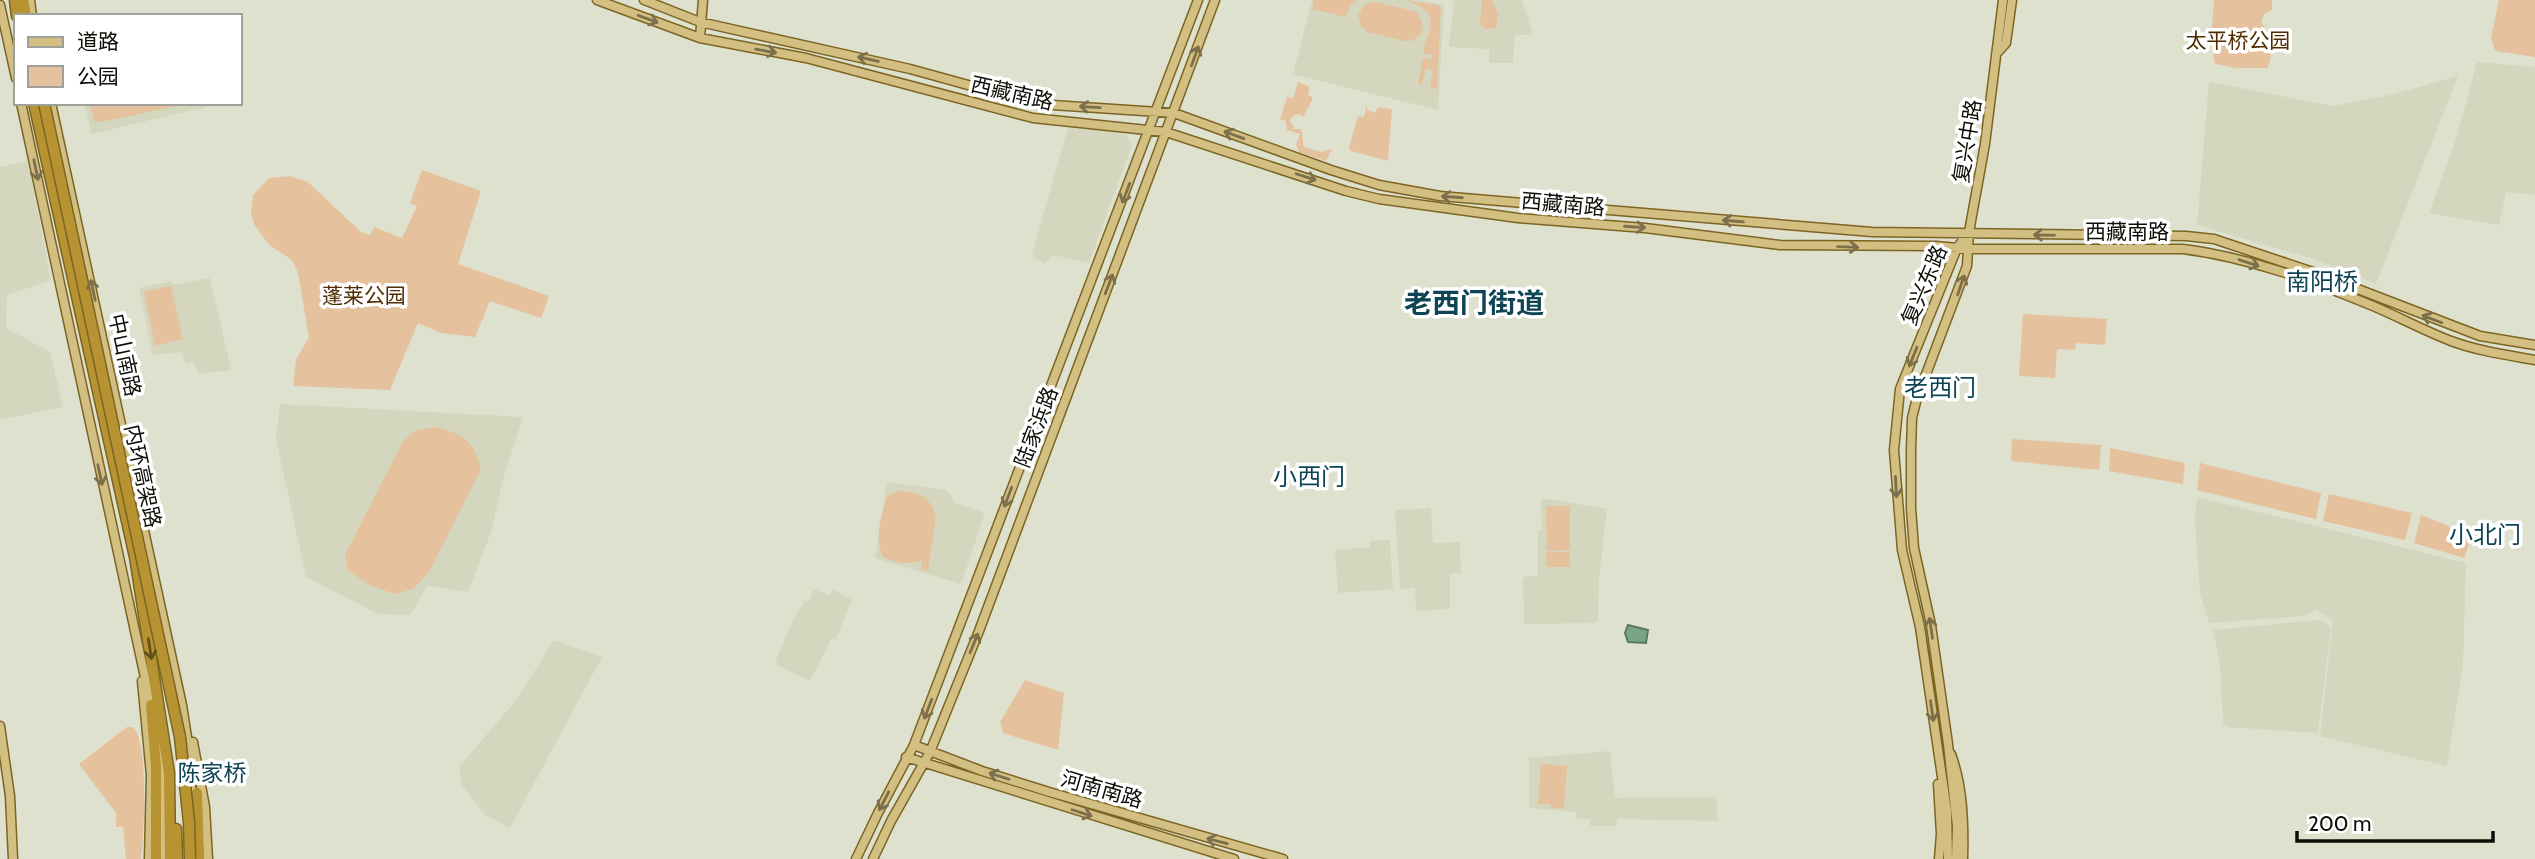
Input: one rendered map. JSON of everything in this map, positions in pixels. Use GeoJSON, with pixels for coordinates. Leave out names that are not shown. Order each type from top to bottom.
{"type":"FeatureCollection","features":[{"type":"Feature","properties":{"kind":"highway","name":"内环高架路"},"geometry":{"type":"LineString","coordinates":[[34,105],[135,557],[169,773],[170,859]]}},
{"type":"Feature","properties":{"kind":"highway","name":"内环高架路"},"geometry":{"type":"LineString","coordinates":[[44,105],[180,737],[195,859]]}},
{"type":"Feature","properties":{"kind":"highway"},"geometry":{"type":"LineString","coordinates":[[151,705],[157,787],[156,859]]}},
{"type":"Feature","properties":{"kind":"highway"},"geometry":{"type":"LineString","coordinates":[[184,768],[184,859]]}},
{"type":"Feature","properties":{"kind":"highway"},"geometry":{"type":"LineString","coordinates":[[169,773],[175,812],[177,859]]}},
{"type":"Feature","properties":{"kind":"highway"},"geometry":{"type":"LineString","coordinates":[[195,859],[198,833],[197,793]]}},
{"type":"Feature","properties":{"kind":"main road","name":"西藏南路"},"geometry":{"type":"LineString","coordinates":[[597,0],[700,38],[806,58],[1033,118],[1166,132],[1346,191],[1379,199],[1518,218],[1645,228],[1780,244],[1969,249],[2183,249],[2213,252],[2375,307],[2449,340],[2477,349],[2535,360]]}},
{"type":"Feature","properties":{"kind":"main road","name":"西藏南路"},"geometry":{"type":"LineString","coordinates":[[644,0],[700,22],[910,69],[1037,104],[1174,113],[1379,185],[1440,196],[1872,232],[2186,236],[2214,239],[2316,273],[2480,336],[2535,345]]}},
{"type":"Feature","properties":{"kind":"main road"},"geometry":{"type":"LineString","coordinates":[[700,38],[703,0]]}},
{"type":"Feature","properties":{"kind":"main road","name":"陆家浜路"},"geometry":{"type":"LineString","coordinates":[[856,859],[914,745],[1198,0]]}},
{"type":"Feature","properties":{"kind":"main road","name":"陆家浜路"},"geometry":{"type":"LineString","coordinates":[[873,859],[930,752],[979,631],[1215,0]]}},
{"type":"Feature","properties":{"kind":"main road","name":"复兴中路"},"geometry":{"type":"LineString","coordinates":[[1969,232],[1985,144],[2003,0]]}},
{"type":"Feature","properties":{"kind":"main road","name":"复兴中路"},"geometry":{"type":"LineString","coordinates":[[1996,54],[2006,43],[2012,0]]}},
{"type":"Feature","properties":{"kind":"main road"},"geometry":{"type":"LineString","coordinates":[[0,5],[14,69]]}},
{"type":"Feature","properties":{"kind":"main road"},"geometry":{"type":"LineString","coordinates":[[21,105],[151,705],[160,759],[163,859]]}},
{"type":"Feature","properties":{"kind":"main road","name":"中山南路"},"geometry":{"type":"LineString","coordinates":[[51,105],[180,696],[189,750],[195,859]]}},
{"type":"Feature","properties":{"kind":"main road","name":"复兴东路"},"geometry":{"type":"LineString","coordinates":[[1948,859],[1949,832],[1920,626],[1902,550],[1894,450],[1900,389],[1957,248],[1969,232]]}},
{"type":"Feature","properties":{"kind":"main road","name":"复兴东路"},"geometry":{"type":"LineString","coordinates":[[1956,859],[1957,826],[1948,744],[1931,625],[1914,548],[1910,508],[1911,439],[1917,398],[1967,266],[1969,232]]}},
{"type":"Feature","properties":{"kind":"main road"},"geometry":{"type":"LineString","coordinates":[[140,657],[151,775],[149,859]]}},
{"type":"Feature","properties":{"kind":"main road","name":"中山南路"},"geometry":{"type":"LineString","coordinates":[[180,696],[186,707],[202,789],[208,859]]}},
{"type":"Feature","properties":{"kind":"main road"},"geometry":{"type":"LineString","coordinates":[[0,726],[10,796],[13,859]]}},
{"type":"Feature","properties":{"kind":"main road","name":"复兴东路"},"geometry":{"type":"LineString","coordinates":[[1948,744],[1959,784],[1964,825],[1963,859]]}},
{"type":"Feature","properties":{"kind":"main road","name":"河南南路"},"geometry":{"type":"LineString","coordinates":[[914,745],[1049,792],[1283,859]]}},
{"type":"Feature","properties":{"kind":"main road","name":"复兴东路"},"geometry":{"type":"LineString","coordinates":[[1937,746],[1941,834],[1939,859]]}},
{"type":"Feature","properties":{"kind":"main road"},"geometry":{"type":"LineString","coordinates":[[189,750],[197,793]]}},
{"type":"Feature","properties":{"kind":"main road","name":"河南南路"},"geometry":{"type":"LineString","coordinates":[[906,757],[1234,859]]}},
{"type":"Feature","properties":{"kind":"shaded area"},"geometry":{"type":"Polygon","coordinates":[[[1312,0],[1420,0],[1444,5],[1438,110],[1293,74],[1312,0]]]}},
{"type":"Feature","properties":{"kind":"shaded area"},"geometry":{"type":"Polygon","coordinates":[[[1454,0],[1522,0],[1533,35],[1515,35],[1513,63],[1489,63],[1489,49],[1449,47],[1454,0]]]}},
{"type":"Feature","properties":{"kind":"shaded area"},"geometry":{"type":"Polygon","coordinates":[[[2477,62],[2535,67],[2535,195],[2506,192],[2499,225],[2429,213],[2457,136],[2477,62]]]}},
{"type":"Feature","properties":{"kind":"shaded area"},"geometry":{"type":"Polygon","coordinates":[[[2458,76],[2376,284],[2313,259],[2197,225],[2209,82],[2333,106],[2390,95],[2458,76]]]}},
{"type":"Feature","properties":{"kind":"shaded area"},"geometry":{"type":"Polygon","coordinates":[[[85,105],[206,105],[206,107],[91,134],[85,105]]]}},
{"type":"Feature","properties":{"kind":"shaded area"},"geometry":{"type":"Polygon","coordinates":[[[1068,128],[1124,132],[1132,145],[1089,263],[1053,255],[1044,264],[1032,255],[1068,128]]]}},
{"type":"Feature","properties":{"kind":"shaded area"},"geometry":{"type":"Polygon","coordinates":[[[28,161],[51,280],[7,295],[6,328],[50,352],[63,407],[0,420],[0,167],[28,161]]]}},
{"type":"Feature","properties":{"kind":"shaded area"},"geometry":{"type":"Polygon","coordinates":[[[210,278],[231,370],[199,374],[194,362],[186,363],[182,352],[153,355],[139,288],[172,281],[174,285],[210,278]]]}},
{"type":"Feature","properties":{"kind":"shaded area"},"geometry":{"type":"Polygon","coordinates":[[[280,404],[523,417],[504,476],[491,532],[468,592],[427,586],[410,615],[378,614],[306,577],[276,438],[280,404]]]}},
{"type":"Feature","properties":{"kind":"shaded area"},"geometry":{"type":"Polygon","coordinates":[[[887,482],[947,490],[955,503],[985,513],[961,584],[875,558],[887,482]]]}},
{"type":"Feature","properties":{"kind":"shaded area"},"geometry":{"type":"Polygon","coordinates":[[[2197,497],[2466,563],[2463,665],[2447,766],[2320,736],[2333,621],[2316,610],[2304,616],[2209,623],[2200,592],[2195,521],[2197,497]]]}},
{"type":"Feature","properties":{"kind":"shaded area"},"geometry":{"type":"Polygon","coordinates":[[[1541,500],[1607,509],[1599,579],[1598,620],[1594,623],[1524,624],[1523,577],[1538,576],[1538,531],[1542,530],[1541,500]]]}},
{"type":"Feature","properties":{"kind":"shaded area"},"geometry":{"type":"Polygon","coordinates":[[[1431,508],[1433,543],[1460,542],[1461,573],[1450,574],[1450,609],[1416,611],[1415,588],[1400,589],[1395,510],[1431,508]]]}},
{"type":"Feature","properties":{"kind":"shaded area"},"geometry":{"type":"Polygon","coordinates":[[[1390,540],[1393,589],[1338,593],[1335,550],[1370,547],[1370,541],[1390,540]]]}},
{"type":"Feature","properties":{"kind":"shaded area"},"geometry":{"type":"Polygon","coordinates":[[[813,589],[829,595],[833,590],[852,599],[836,639],[832,638],[810,681],[777,665],[776,659],[797,612],[804,601],[809,601],[813,589]]]}},
{"type":"Feature","properties":{"kind":"shaded area"},"geometry":{"type":"Polygon","coordinates":[[[2319,620],[2328,624],[2331,629],[2318,733],[2227,727],[2223,723],[2220,664],[2213,630],[2319,620]]]}},
{"type":"Feature","properties":{"kind":"shaded area"},"geometry":{"type":"Polygon","coordinates":[[[1628,625],[1648,630],[1646,643],[1628,642],[1625,633],[1628,625]]]}},
{"type":"Feature","properties":{"kind":"shaded area"},"geometry":{"type":"Polygon","coordinates":[[[554,640],[602,657],[510,828],[485,815],[461,784],[459,767],[517,699],[554,640]]]}},
{"type":"Feature","properties":{"kind":"shaded area"},"geometry":{"type":"Polygon","coordinates":[[[1610,751],[1615,798],[1716,797],[1718,821],[1617,819],[1617,826],[1590,826],[1590,819],[1577,819],[1576,812],[1529,808],[1529,758],[1610,751]]]}},
{"type":"Feature","properties":{"kind":"green space"},"geometry":{"type":"Polygon","coordinates":[[[1314,0],[1357,0],[1345,17],[1312,9],[1314,0]]]}},
{"type":"Feature","properties":{"kind":"green space"},"geometry":{"type":"Polygon","coordinates":[[[1406,0],[1441,6],[1437,89],[1430,87],[1433,70],[1426,69],[1422,85],[1418,84],[1423,58],[1431,60],[1432,55],[1423,53],[1431,20],[1425,10],[1406,0]]]}},
{"type":"Feature","properties":{"kind":"green space"},"geometry":{"type":"Polygon","coordinates":[[[1482,0],[1492,0],[1498,15],[1496,28],[1485,29],[1480,24],[1482,0]]]}},
{"type":"Feature","properties":{"kind":"green space","name":"太平桥公园"},"geometry":{"type":"Polygon","coordinates":[[[2214,0],[2272,0],[2272,10],[2265,13],[2261,22],[2272,35],[2271,57],[2267,68],[2236,68],[2215,64],[2211,41],[2214,0]]]}},
{"type":"Feature","properties":{"kind":"green space"},"geometry":{"type":"Polygon","coordinates":[[[2499,0],[2535,0],[2535,57],[2495,51],[2491,38],[2499,0]]]}},
{"type":"Feature","properties":{"kind":"green space"},"geometry":{"type":"Polygon","coordinates":[[[1376,2],[1417,12],[1423,24],[1421,34],[1412,41],[1404,41],[1367,32],[1361,27],[1358,15],[1365,4],[1376,2]]]}},
{"type":"Feature","properties":{"kind":"green space"},"geometry":{"type":"Polygon","coordinates":[[[1298,82],[1310,87],[1308,95],[1312,100],[1303,117],[1299,114],[1292,116],[1290,122],[1295,128],[1291,129],[1301,129],[1304,147],[1321,152],[1332,149],[1326,161],[1299,152],[1296,145],[1300,134],[1287,130],[1286,121],[1280,119],[1287,97],[1293,98],[1298,82]]]}},
{"type":"Feature","properties":{"kind":"green space"},"geometry":{"type":"Polygon","coordinates":[[[1367,104],[1367,110],[1375,113],[1378,107],[1392,109],[1388,161],[1351,151],[1349,147],[1358,116],[1364,117],[1367,104]]]}},
{"type":"Feature","properties":{"kind":"green space"},"geometry":{"type":"Polygon","coordinates":[[[90,105],[182,105],[101,122],[94,121],[90,105]]]}},
{"type":"Feature","properties":{"kind":"green space","name":"蓬莱公园"},"geometry":{"type":"Polygon","coordinates":[[[422,170],[481,191],[458,264],[549,296],[541,318],[490,301],[475,337],[441,333],[418,323],[390,390],[293,386],[296,359],[309,338],[298,273],[292,260],[268,244],[254,224],[251,213],[253,195],[269,178],[289,176],[308,182],[361,232],[370,235],[374,227],[402,238],[417,206],[410,203],[422,170]]]}},
{"type":"Feature","properties":{"kind":"green space"},"geometry":{"type":"Polygon","coordinates":[[[171,286],[183,339],[155,346],[144,291],[171,286]]]}},
{"type":"Feature","properties":{"kind":"green space"},"geometry":{"type":"Polygon","coordinates":[[[2023,314],[2107,319],[2105,345],[2076,343],[2075,350],[2057,349],[2055,378],[2019,376],[2023,314]]]}},
{"type":"Feature","properties":{"kind":"green space"},"geometry":{"type":"Polygon","coordinates":[[[435,427],[453,432],[466,440],[475,451],[481,469],[429,572],[413,589],[395,594],[369,585],[348,570],[345,555],[403,441],[415,431],[435,427]]]}},
{"type":"Feature","properties":{"kind":"green space"},"geometry":{"type":"Polygon","coordinates":[[[2012,439],[2101,445],[2099,470],[2011,461],[2012,439]]]}},
{"type":"Feature","properties":{"kind":"green space"},"geometry":{"type":"Polygon","coordinates":[[[2110,448],[2185,463],[2183,484],[2109,471],[2110,448]]]}},
{"type":"Feature","properties":{"kind":"green space"},"geometry":{"type":"Polygon","coordinates":[[[2200,463],[2321,493],[2316,519],[2197,490],[2200,463]]]}},
{"type":"Feature","properties":{"kind":"green space"},"geometry":{"type":"Polygon","coordinates":[[[897,491],[922,496],[930,503],[936,516],[928,571],[921,570],[922,560],[902,563],[893,561],[883,557],[880,550],[879,534],[887,497],[897,491]]]}},
{"type":"Feature","properties":{"kind":"green space"},"geometry":{"type":"Polygon","coordinates":[[[2329,494],[2412,513],[2405,540],[2323,521],[2329,494]]]}},
{"type":"Feature","properties":{"kind":"green space"},"geometry":{"type":"Polygon","coordinates":[[[1546,506],[1570,506],[1570,550],[1547,551],[1546,506]]]}},
{"type":"Feature","properties":{"kind":"green space"},"geometry":{"type":"Polygon","coordinates":[[[2421,515],[2471,539],[2464,558],[2414,543],[2421,515]]]}},
{"type":"Feature","properties":{"kind":"green space"},"geometry":{"type":"Polygon","coordinates":[[[1546,552],[1570,552],[1570,567],[1547,567],[1546,552]]]}},
{"type":"Feature","properties":{"kind":"green space"},"geometry":{"type":"Polygon","coordinates":[[[1025,680],[1064,693],[1058,750],[1003,733],[1000,722],[1025,680]]]}},
{"type":"Feature","properties":{"kind":"green space"},"geometry":{"type":"Polygon","coordinates":[[[127,727],[133,727],[141,750],[144,789],[141,859],[126,859],[123,827],[116,827],[116,813],[79,764],[127,727]]]}},
{"type":"Feature","properties":{"kind":"green space"},"geometry":{"type":"Polygon","coordinates":[[[1541,764],[1567,766],[1564,809],[1551,808],[1551,804],[1538,804],[1541,764]]]}},
{"type":"Feature","properties":{"kind":"district","name":"南阳桥"},"geometry":{"type":"Point","coordinates":[2322,281]}},
{"type":"Feature","properties":{"kind":"district","name":"老西门街道"},"geometry":{"type":"Point","coordinates":[1474,303]}},
{"type":"Feature","properties":{"kind":"district","name":"老西门"},"geometry":{"type":"Point","coordinates":[1940,387]}},
{"type":"Feature","properties":{"kind":"district","name":"小西门"},"geometry":{"type":"Point","coordinates":[1309,476]}},
{"type":"Feature","properties":{"kind":"district","name":"小北门"},"geometry":{"type":"Point","coordinates":[2485,534]}},
{"type":"Feature","properties":{"kind":"district","name":"陈家桥"},"geometry":{"type":"Point","coordinates":[212,773]}}]}
